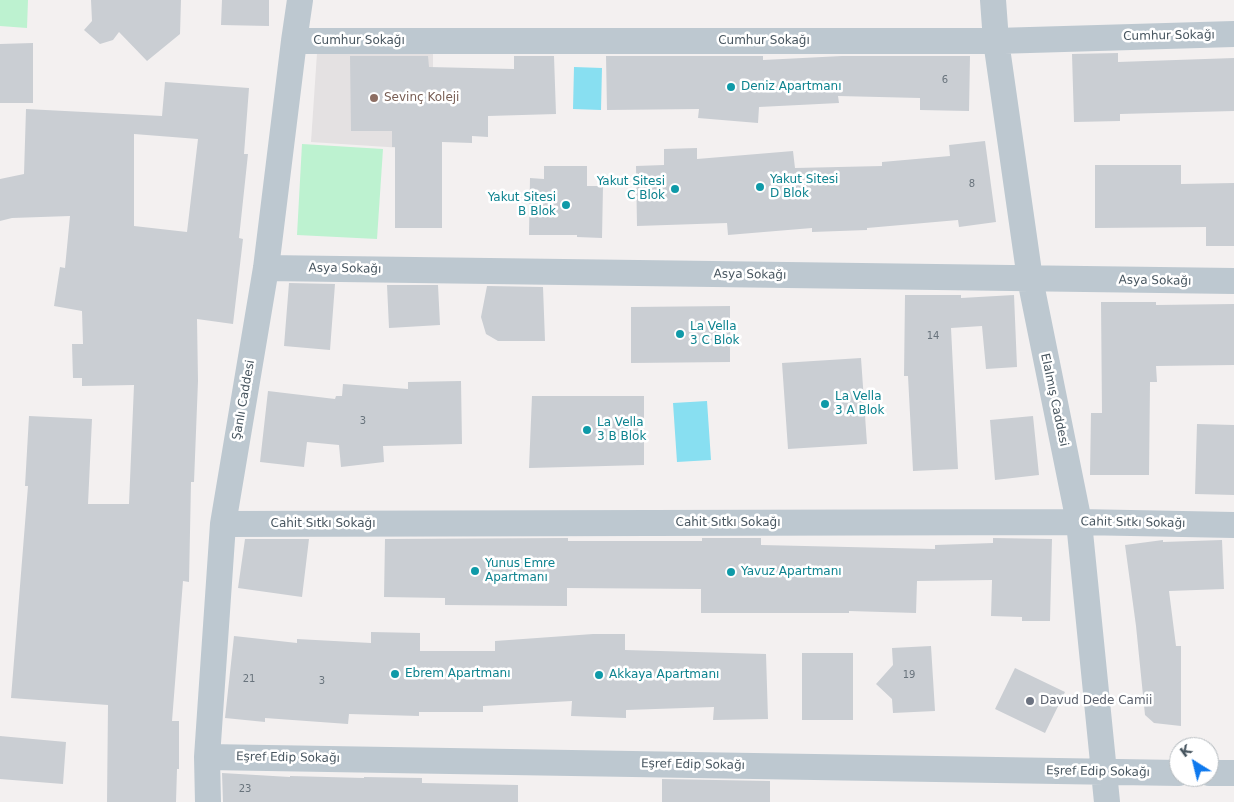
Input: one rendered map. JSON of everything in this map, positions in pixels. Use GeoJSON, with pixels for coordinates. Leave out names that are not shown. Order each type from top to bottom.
{"type":"FeatureCollection","features":[{"type":"Feature","properties":{"kind":"street","name":"Şanlı Caddesi"},"geometry":{"type":"LineString","coordinates":[[208,802],[207,757],[223,524],[266,268],[300,0]]}},
{"type":"Feature","properties":{"kind":"street","name":"Elalmış Caddesi"},"geometry":{"type":"LineString","coordinates":[[993,0],[996,40],[1030,280],[1079,522],[1107,802]]}},
{"type":"Feature","properties":{"kind":"street","name":"Cumhur Sokağı"},"geometry":{"type":"LineString","coordinates":[[294,41],[996,40],[1234,34]]}},
{"type":"Feature","properties":{"kind":"street","name":"Asya Sokağı"},"geometry":{"type":"LineString","coordinates":[[266,268],[1234,282]]}},
{"type":"Feature","properties":{"kind":"street","name":"Cahit Sıtkı Sokağı"},"geometry":{"type":"LineString","coordinates":[[223,524],[1079,522],[1234,524]]}},
{"type":"Feature","properties":{"kind":"street","name":"Eşref Edip Sokağı"},"geometry":{"type":"LineString","coordinates":[[207,757],[1169,773]]}},
{"type":"Feature","properties":{"kind":"street"},"geometry":{"type":"LineString","coordinates":[[1219,773],[1234,773]]}},
{"type":"Feature","properties":{"kind":"shaded area","name":"Sevinç Koleji"},"geometry":{"type":"Polygon","coordinates":[[[433,45],[433,150],[311,142],[317,53],[433,45]]]}},
{"type":"Feature","properties":{"kind":"green space"},"geometry":{"type":"Polygon","coordinates":[[[0,0],[28,0],[27,28],[0,26],[0,0]]]}},
{"type":"Feature","properties":{"kind":"green space"},"geometry":{"type":"Polygon","coordinates":[[[302,144],[383,149],[377,239],[297,235],[302,144]]]}},
{"type":"Feature","properties":{"kind":"water"},"geometry":{"type":"Polygon","coordinates":[[[574,67],[602,68],[601,110],[573,109],[574,67]]]}},
{"type":"Feature","properties":{"kind":"water"},"geometry":{"type":"Polygon","coordinates":[[[707,401],[711,460],[677,462],[673,403],[707,401]]]}},
{"type":"Feature","properties":{"kind":"building"},"geometry":{"type":"Polygon","coordinates":[[[91,0],[181,0],[180,34],[147,61],[119,32],[113,40],[100,44],[84,30],[92,21],[91,0]]]}},
{"type":"Feature","properties":{"kind":"building"},"geometry":{"type":"Polygon","coordinates":[[[222,0],[269,0],[269,26],[221,25],[222,0]]]}},
{"type":"Feature","properties":{"kind":"building"},"geometry":{"type":"Polygon","coordinates":[[[33,43],[33,103],[0,103],[0,44],[33,43]]]}},
{"type":"Feature","properties":{"kind":"building"},"geometry":{"type":"Polygon","coordinates":[[[1118,53],[1118,62],[1234,58],[1234,111],[1120,114],[1120,121],[1074,122],[1072,54],[1118,53]]]}},
{"type":"Feature","properties":{"kind":"building"},"geometry":{"type":"Polygon","coordinates":[[[350,56],[428,56],[429,67],[514,69],[514,56],[554,56],[556,114],[488,116],[488,137],[472,136],[472,143],[442,142],[442,228],[395,228],[395,147],[392,147],[392,131],[351,131],[350,56]]]}},
{"type":"Feature","properties":{"kind":"building"},"geometry":{"type":"Polygon","coordinates":[[[606,56],[763,56],[763,60],[842,56],[970,56],[969,111],[920,110],[920,98],[838,96],[839,103],[759,107],[758,123],[698,118],[699,109],[607,110],[606,56]]]}},
{"type":"Feature","properties":{"kind":"building"},"geometry":{"type":"Polygon","coordinates":[[[165,82],[249,88],[244,154],[248,154],[239,238],[243,239],[233,324],[197,319],[198,381],[194,482],[191,482],[189,582],[183,581],[172,721],[179,721],[179,769],[177,769],[176,802],[107,802],[108,705],[11,698],[28,486],[25,486],[29,416],[92,419],[88,504],[129,504],[134,385],[82,386],[82,378],[73,378],[72,344],[83,344],[82,311],[54,306],[60,267],[65,268],[70,216],[12,218],[0,221],[0,179],[24,174],[26,109],[162,116],[165,82]],[[134,134],[134,226],[187,232],[198,139],[134,134]]]}},
{"type":"Feature","properties":{"kind":"building"},"geometry":{"type":"Polygon","coordinates":[[[985,141],[996,222],[959,227],[958,220],[867,228],[867,230],[812,232],[812,228],[728,235],[727,223],[637,226],[636,166],[664,165],[664,149],[697,148],[697,159],[793,151],[795,168],[882,166],[882,162],[950,156],[949,145],[985,141]]]}},
{"type":"Feature","properties":{"kind":"building"},"geometry":{"type":"Polygon","coordinates":[[[1095,165],[1181,165],[1181,184],[1234,183],[1234,246],[1206,246],[1206,227],[1095,228],[1095,165]]]}},
{"type":"Feature","properties":{"kind":"building","name":"Yakut Sitesi B Blok"},"geometry":{"type":"Polygon","coordinates":[[[544,166],[587,166],[587,186],[603,186],[602,238],[577,237],[577,235],[529,235],[530,178],[544,179],[544,166]]]}},
{"type":"Feature","properties":{"kind":"building"},"geometry":{"type":"Polygon","coordinates":[[[289,283],[335,284],[330,350],[284,346],[289,283]]]}},
{"type":"Feature","properties":{"kind":"building"},"geometry":{"type":"Polygon","coordinates":[[[387,285],[438,285],[440,325],[389,328],[387,285]]]}},
{"type":"Feature","properties":{"kind":"building"},"geometry":{"type":"Polygon","coordinates":[[[487,286],[543,287],[545,341],[498,341],[486,334],[481,317],[487,286]]]}},
{"type":"Feature","properties":{"kind":"building"},"geometry":{"type":"Polygon","coordinates":[[[905,295],[961,295],[961,298],[1014,295],[1017,367],[986,369],[982,326],[951,328],[958,469],[913,471],[908,376],[904,376],[905,295]]]}},
{"type":"Feature","properties":{"kind":"building"},"geometry":{"type":"Polygon","coordinates":[[[1101,302],[1156,302],[1156,305],[1234,304],[1234,365],[1156,366],[1157,382],[1150,382],[1149,475],[1090,475],[1091,413],[1102,413],[1101,302]]]}},
{"type":"Feature","properties":{"kind":"building","name":"La Vella 3 C Blok"},"geometry":{"type":"Polygon","coordinates":[[[730,306],[730,362],[631,363],[631,307],[730,306]]]}},
{"type":"Feature","properties":{"kind":"building","name":"La Vella 3 A Blok"},"geometry":{"type":"Polygon","coordinates":[[[861,358],[867,444],[788,449],[782,363],[861,358]]]}},
{"type":"Feature","properties":{"kind":"building"},"geometry":{"type":"Polygon","coordinates":[[[461,381],[462,444],[383,446],[384,462],[341,467],[339,445],[307,442],[304,467],[260,462],[268,391],[335,399],[336,396],[342,396],[343,384],[408,389],[408,382],[461,381]]]}},
{"type":"Feature","properties":{"kind":"building","name":"La Vella 3 B Blok"},"geometry":{"type":"Polygon","coordinates":[[[532,396],[644,396],[644,465],[529,468],[532,396]]]}},
{"type":"Feature","properties":{"kind":"building"},"geometry":{"type":"Polygon","coordinates":[[[1033,416],[1039,475],[995,480],[990,420],[1033,416]]]}},
{"type":"Feature","properties":{"kind":"building"},"geometry":{"type":"Polygon","coordinates":[[[1197,424],[1234,425],[1234,495],[1195,494],[1197,424]]]}},
{"type":"Feature","properties":{"kind":"building"},"geometry":{"type":"Polygon","coordinates":[[[568,538],[568,541],[702,541],[702,538],[761,538],[761,545],[935,549],[935,545],[993,543],[993,538],[1052,539],[1050,621],[1022,621],[1022,617],[991,616],[992,580],[917,581],[916,613],[849,611],[849,613],[701,613],[701,589],[567,588],[567,606],[445,605],[445,598],[384,597],[385,539],[568,538]]]}},
{"type":"Feature","properties":{"kind":"building"},"geometry":{"type":"Polygon","coordinates":[[[245,539],[309,539],[302,597],[238,588],[245,539]]]}},
{"type":"Feature","properties":{"kind":"building"},"geometry":{"type":"Polygon","coordinates":[[[1163,540],[1163,542],[1222,540],[1224,589],[1169,591],[1176,646],[1181,646],[1181,726],[1154,723],[1145,715],[1125,545],[1163,540]]]}},
{"type":"Feature","properties":{"kind":"building"},"geometry":{"type":"Polygon","coordinates":[[[371,632],[420,633],[420,651],[495,651],[495,641],[593,634],[625,634],[625,650],[766,654],[768,719],[713,720],[714,707],[626,710],[626,718],[571,716],[572,701],[483,706],[483,712],[419,712],[419,716],[349,714],[348,724],[265,718],[265,722],[225,718],[234,636],[297,643],[297,639],[371,643],[371,632]]]}},
{"type":"Feature","properties":{"kind":"building"},"geometry":{"type":"Polygon","coordinates":[[[931,646],[935,711],[893,713],[892,699],[876,684],[893,665],[892,648],[931,646]]]}},
{"type":"Feature","properties":{"kind":"building"},"geometry":{"type":"Polygon","coordinates":[[[802,653],[853,653],[853,720],[802,720],[802,653]]]}},
{"type":"Feature","properties":{"kind":"building","name":"Davud Dede Camii"},"geometry":{"type":"Polygon","coordinates":[[[1015,668],[1065,692],[1045,733],[995,709],[1015,668]]]}},
{"type":"Feature","properties":{"kind":"building"},"geometry":{"type":"Polygon","coordinates":[[[0,736],[66,742],[63,784],[0,779],[0,736]]]}},
{"type":"Feature","properties":{"kind":"building"},"geometry":{"type":"Polygon","coordinates":[[[222,773],[290,777],[422,778],[422,783],[518,785],[518,802],[223,802],[222,773]]]}},
{"type":"Feature","properties":{"kind":"building"},"geometry":{"type":"Polygon","coordinates":[[[662,779],[770,781],[770,802],[662,802],[662,779]]]}},
{"type":"Feature","properties":{"kind":"place","name":"Deniz Apartmanı"},"geometry":{"type":"Point","coordinates":[731,87]}},
{"type":"Feature","properties":{"kind":"place","name":"Sevinç Koleji"},"geometry":{"type":"Point","coordinates":[374,98]}},
{"type":"Feature","properties":{"kind":"place","name":"Yakut Sitesi D Blok"},"geometry":{"type":"Point","coordinates":[760,187]}},
{"type":"Feature","properties":{"kind":"place","name":"Yakut Sitesi C Blok"},"geometry":{"type":"Point","coordinates":[675,189]}},
{"type":"Feature","properties":{"kind":"place","name":"Yakut Sitesi B Blok"},"geometry":{"type":"Point","coordinates":[566,205]}},
{"type":"Feature","properties":{"kind":"place","name":"La Vella 3 C Blok"},"geometry":{"type":"Point","coordinates":[680,334]}},
{"type":"Feature","properties":{"kind":"place","name":"La Vella 3 A Blok"},"geometry":{"type":"Point","coordinates":[825,404]}},
{"type":"Feature","properties":{"kind":"place","name":"La Vella 3 B Blok"},"geometry":{"type":"Point","coordinates":[587,430]}},
{"type":"Feature","properties":{"kind":"place","name":"Yunus Emre Apartmanı"},"geometry":{"type":"Point","coordinates":[475,571]}},
{"type":"Feature","properties":{"kind":"place","name":"Yavuz Apartmanı"},"geometry":{"type":"Point","coordinates":[731,572]}},
{"type":"Feature","properties":{"kind":"place","name":"Ebrem Apartmanı"},"geometry":{"type":"Point","coordinates":[395,674]}},
{"type":"Feature","properties":{"kind":"place","name":"Akkaya Apartmanı"},"geometry":{"type":"Point","coordinates":[599,675]}},
{"type":"Feature","properties":{"kind":"place","name":"Davud Dede Camii"},"geometry":{"type":"Point","coordinates":[1030,701]}}]}
